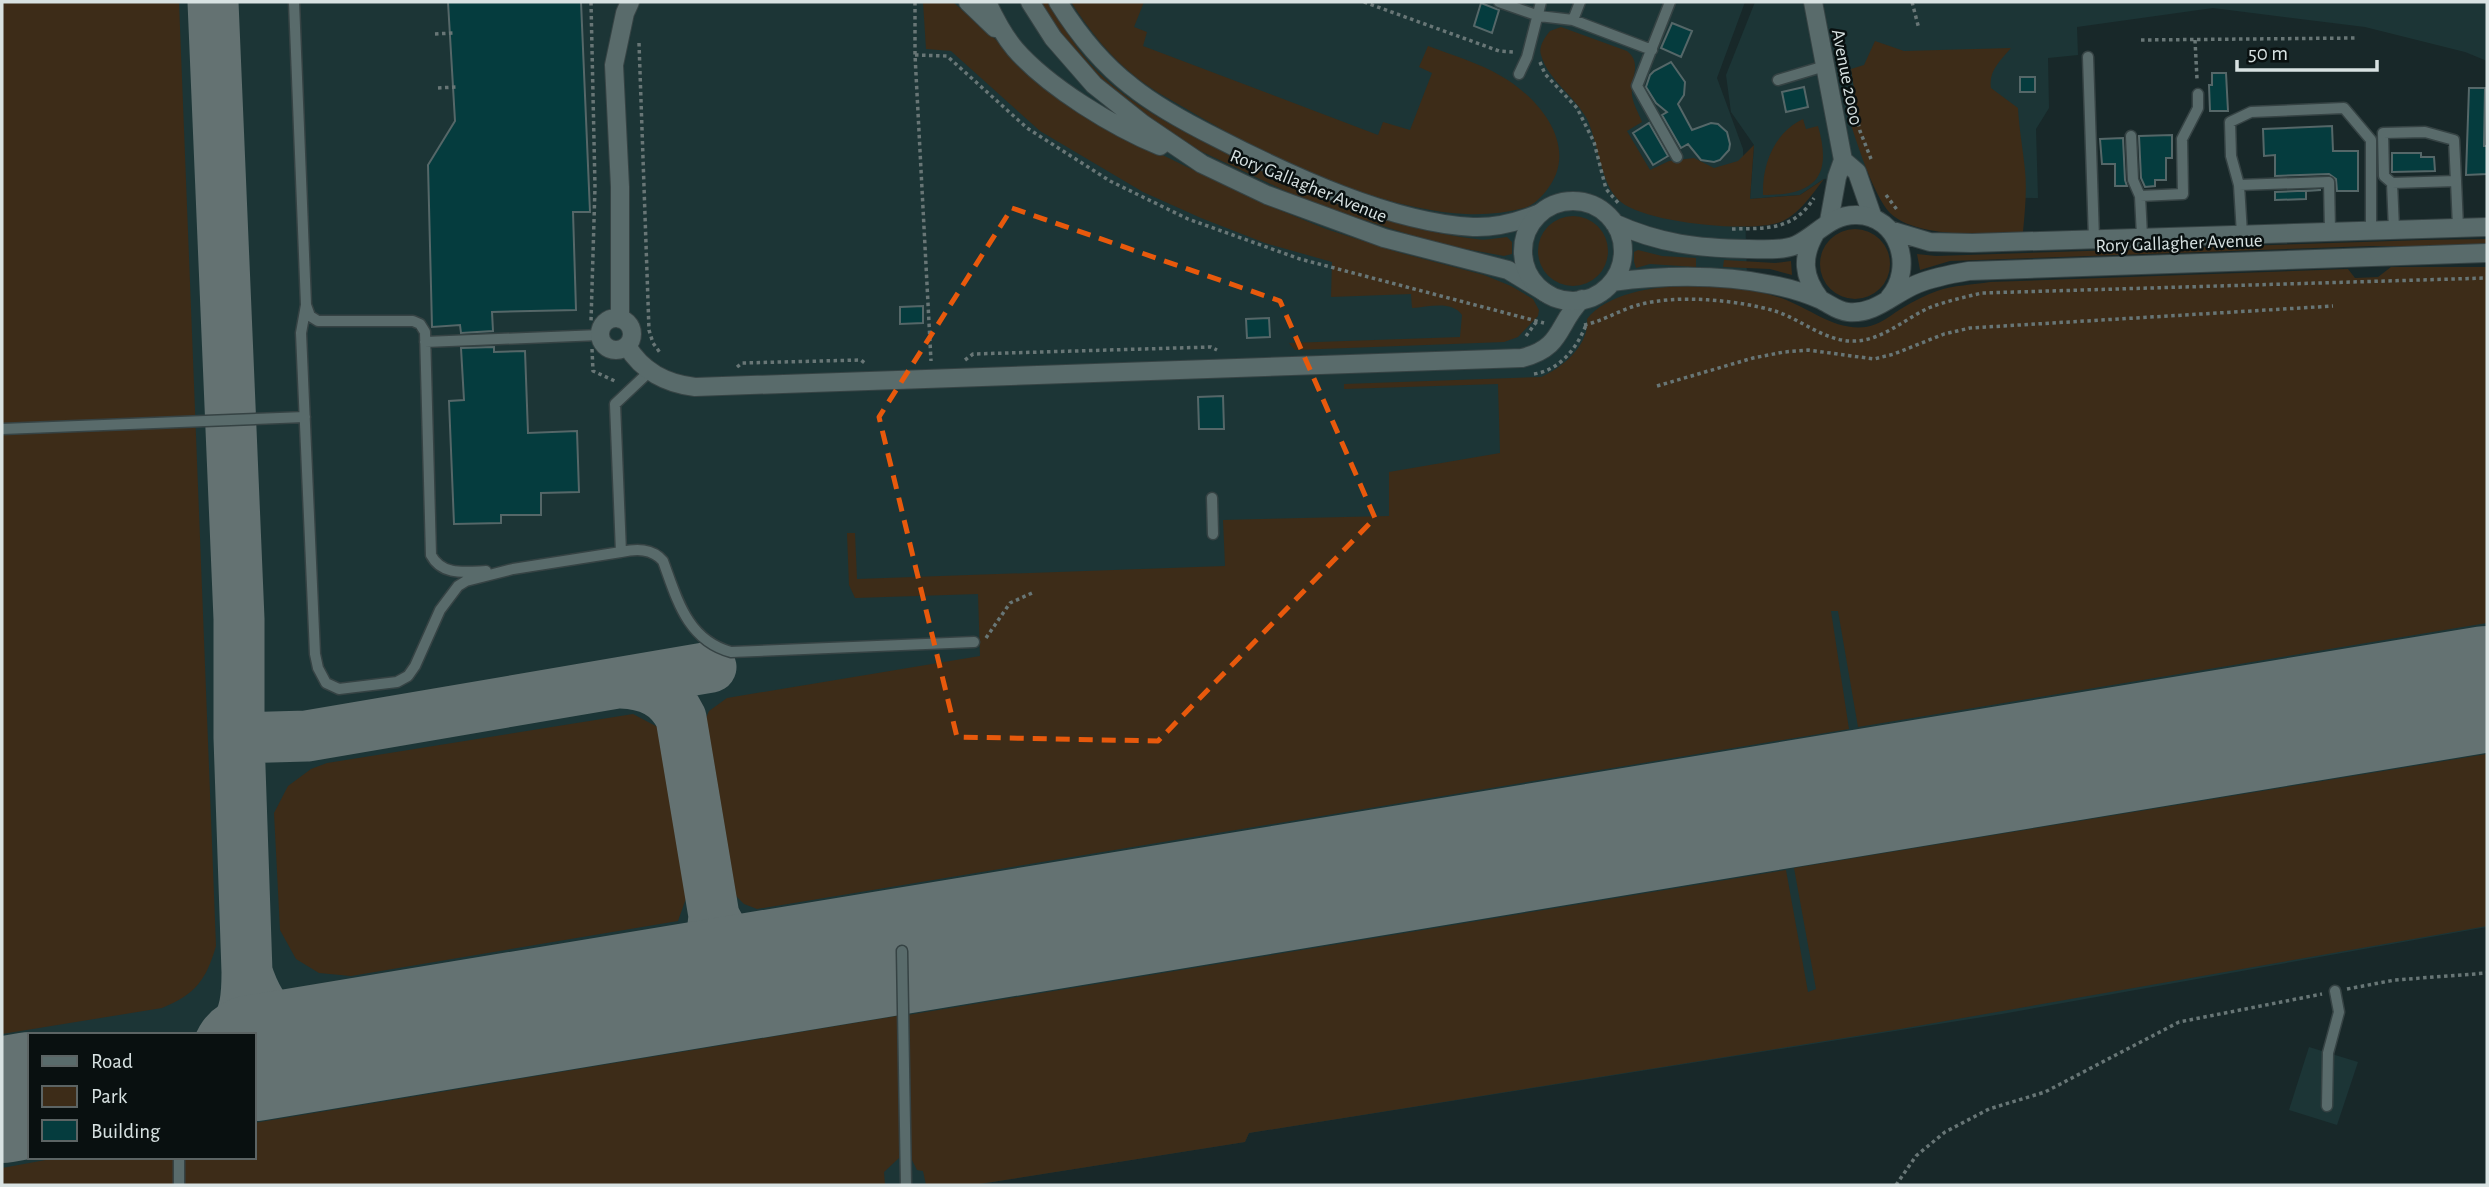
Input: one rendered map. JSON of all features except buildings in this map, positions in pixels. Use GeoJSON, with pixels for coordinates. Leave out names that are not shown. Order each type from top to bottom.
{"type":"FeatureCollection","features":[{"type":"Feature","properties":{"kind":"street"},"geometry":{"type":"LineString","coordinates":[[620,319],[620,187],[614,65],[630,2]]}},
{"type":"Feature","properties":{"kind":"street"},"geometry":{"type":"LineString","coordinates":[[968,2],[1043,74],[1090,109],[1144,140],[1202,164]]}},
{"type":"Feature","properties":{"kind":"street"},"geometry":{"type":"LineString","coordinates":[[987,2],[1014,48]]}},
{"type":"Feature","properties":{"kind":"street","name":"Rory Gallagher Avenue"},"geometry":{"type":"LineString","coordinates":[[1030,2],[1053,38],[1094,85],[1143,124],[1202,164],[1267,195],[1384,238],[1508,270],[1551,295],[1568,300],[1600,293],[1612,282],[1661,276],[1717,277],[1774,285],[1820,299],[1849,313],[1866,311],[1914,285],[1933,278],[1969,271],[2487,253]]}},
{"type":"Feature","properties":{"kind":"street","name":"Rory Gallagher Avenue"},"geometry":{"type":"LineString","coordinates":[[1058,2],[1095,53],[1133,88],[1197,128],[1339,193],[1380,207],[1457,225],[1482,227],[1514,223],[1561,202],[1577,201],[1592,205],[1605,213],[1620,215],[1647,237],[1706,248],[1783,248],[1795,245],[1843,216],[1858,215],[1872,218],[1890,230],[1930,242],[1972,243],[2487,227]]}},
{"type":"Feature","properties":{"kind":"street","name":"Avenue 2000"},"geometry":{"type":"LineString","coordinates":[[1813,2],[1843,160]]}},
{"type":"Feature","properties":{"kind":"street"},"geometry":{"type":"LineString","coordinates":[[1820,299],[1811,288],[1805,267],[1808,245],[1822,227],[1843,160],[1857,172],[1872,218]]}},
{"type":"Feature","properties":{"kind":"street"},"geometry":{"type":"LineString","coordinates":[[1540,213],[1530,225],[1524,239],[1523,254],[1530,276],[1562,306],[1574,325]]}},
{"type":"Feature","properties":{"kind":"street"},"geometry":{"type":"LineString","coordinates":[[1612,282],[1620,268],[1623,253],[1620,215]]}},
{"type":"Feature","properties":{"kind":"street"},"geometry":{"type":"LineString","coordinates":[[1880,305],[1899,284],[1902,270],[1898,242],[1890,230]]}},
{"type":"Feature","properties":{"kind":"street"},"geometry":{"type":"LineString","coordinates":[[1574,325],[1570,314],[1582,299]]}},
{"type":"Feature","properties":{"kind":"street"},"geometry":{"type":"LineString","coordinates":[[620,319],[625,321],[631,330],[630,341],[617,350],[607,348],[596,335],[606,322],[620,319]]}},
{"type":"Feature","properties":{"kind":"street"},"geometry":{"type":"LineString","coordinates":[[627,345],[632,355],[650,371],[667,381],[695,387],[1513,358],[1530,356],[1548,348],[1574,325]]}},
{"type":"Feature","properties":{"kind":"lane"},"geometry":{"type":"LineString","coordinates":[[294,2],[306,305],[301,333],[315,654],[318,668],[326,683],[339,689],[397,682],[408,676],[440,610],[452,592],[466,581],[513,569],[633,550],[649,551],[659,556],[689,624],[709,642],[731,652],[974,642]]}},
{"type":"Feature","properties":{"kind":"lane"},"geometry":{"type":"LineString","coordinates":[[1499,2],[1539,16],[1573,20],[1652,50]]}},
{"type":"Feature","properties":{"kind":"lane"},"geometry":{"type":"LineString","coordinates":[[1519,74],[1527,57],[1541,2]]}},
{"type":"Feature","properties":{"kind":"lane"},"geometry":{"type":"LineString","coordinates":[[1573,20],[1580,2]]}},
{"type":"Feature","properties":{"kind":"lane"},"geometry":{"type":"LineString","coordinates":[[1670,2],[1637,86],[1677,157]]}},
{"type":"Feature","properties":{"kind":"lane"},"geometry":{"type":"LineString","coordinates":[[2088,57],[2094,239]]}},
{"type":"Feature","properties":{"kind":"lane"},"geometry":{"type":"LineString","coordinates":[[1778,80],[1825,66]]}},
{"type":"Feature","properties":{"kind":"lane"},"geometry":{"type":"LineString","coordinates":[[2140,195],[2183,194],[2182,139],[2198,108],[2198,94]]}},
{"type":"Feature","properties":{"kind":"lane"},"geometry":{"type":"LineString","coordinates":[[2242,234],[2239,185],[2231,156],[2230,122],[2251,112],[2344,108],[2371,140],[2371,230]]}},
{"type":"Feature","properties":{"kind":"lane"},"geometry":{"type":"LineString","coordinates":[[2456,181],[2392,183],[2384,176],[2383,133],[2425,132],[2454,140],[2456,181],[2458,227]]}},
{"type":"Feature","properties":{"kind":"lane"},"geometry":{"type":"LineString","coordinates":[[2131,136],[2133,180],[2140,195],[2142,236]]}},
{"type":"Feature","properties":{"kind":"lane"},"geometry":{"type":"LineString","coordinates":[[2239,185],[2329,182],[2330,231]]}},
{"type":"Feature","properties":{"kind":"lane"},"geometry":{"type":"LineString","coordinates":[[2392,183],[2394,229]]}},
{"type":"Feature","properties":{"kind":"lane"},"geometry":{"type":"LineString","coordinates":[[306,305],[310,316],[318,321],[413,321],[420,324],[425,332],[432,559],[454,572],[513,569]]}},
{"type":"Feature","properties":{"kind":"lane"},"geometry":{"type":"LineString","coordinates":[[425,342],[596,335]]}},
{"type":"Feature","properties":{"kind":"lane"},"geometry":{"type":"LineString","coordinates":[[621,552],[615,404],[650,371]]}},
{"type":"Feature","properties":{"kind":"lane"},"geometry":{"type":"LineString","coordinates":[[2,429],[305,417]]}},
{"type":"Feature","properties":{"kind":"lane"},"geometry":{"type":"LineString","coordinates":[[1212,498],[1213,534]]}},
{"type":"Feature","properties":{"kind":"lane"},"geometry":{"type":"LineString","coordinates":[[902,951],[906,1185]]}},
{"type":"Feature","properties":{"kind":"lane"},"geometry":{"type":"LineString","coordinates":[[2327,1106],[2328,1053],[2339,1012],[2335,991]]}},
{"type":"Feature","properties":{"kind":"lane"},"geometry":{"type":"LineString","coordinates":[[179,1159],[179,1185]]}},
{"type":"Feature","properties":{"kind":"path"},"geometry":{"type":"LineString","coordinates":[[591,2],[596,335],[593,371],[632,389]]}},
{"type":"Feature","properties":{"kind":"path"},"geometry":{"type":"LineString","coordinates":[[915,2],[915,55],[931,367]]}},
{"type":"Feature","properties":{"kind":"path"},"geometry":{"type":"LineString","coordinates":[[1364,2],[1499,51],[1513,52],[1541,63],[1545,74],[1577,108],[1594,142],[1606,188],[1620,215]]}},
{"type":"Feature","properties":{"kind":"path"},"geometry":{"type":"LineString","coordinates":[[1912,2],[1919,29]]}},
{"type":"Feature","properties":{"kind":"path"},"geometry":{"type":"LineString","coordinates":[[435,34],[453,33]]}},
{"type":"Feature","properties":{"kind":"path"},"geometry":{"type":"LineString","coordinates":[[638,34],[649,330],[653,343],[662,356]]}},
{"type":"Feature","properties":{"kind":"path"},"geometry":{"type":"LineString","coordinates":[[2141,40],[2355,38]]}},
{"type":"Feature","properties":{"kind":"path"},"geometry":{"type":"LineString","coordinates":[[2195,40],[2198,94]]}},
{"type":"Feature","properties":{"kind":"path"},"geometry":{"type":"LineString","coordinates":[[915,55],[947,56],[1027,128],[1110,181],[1188,219],[1300,259],[1539,322],[1521,339]]}},
{"type":"Feature","properties":{"kind":"path"},"geometry":{"type":"LineString","coordinates":[[438,88],[456,87]]}},
{"type":"Feature","properties":{"kind":"path"},"geometry":{"type":"LineString","coordinates":[[1849,88],[1860,131],[1874,167]]}},
{"type":"Feature","properties":{"kind":"path"},"geometry":{"type":"LineString","coordinates":[[1881,187],[1889,200]]}},
{"type":"Feature","properties":{"kind":"path"},"geometry":{"type":"LineString","coordinates":[[1720,229],[1761,228],[1786,224],[1802,214],[1816,195]]}},
{"type":"Feature","properties":{"kind":"path"},"geometry":{"type":"LineString","coordinates":[[1574,325],[1643,304],[1665,300],[1690,300],[1749,305],[1777,312],[1827,335],[1848,341],[1869,339],[1888,333],[1906,319],[1932,307],[1982,293],[2487,278]]}},
{"type":"Feature","properties":{"kind":"path"},"geometry":{"type":"LineString","coordinates":[[1657,386],[1753,358],[1784,352],[1808,350],[1874,359],[1944,334],[1970,328],[2333,306]]}},
{"type":"Feature","properties":{"kind":"path"},"geometry":{"type":"LineString","coordinates":[[958,365],[973,354],[1211,347],[1225,355]]}},
{"type":"Feature","properties":{"kind":"path"},"geometry":{"type":"LineString","coordinates":[[730,374],[742,363],[862,360],[874,369]]}},
{"type":"Feature","properties":{"kind":"path"},"geometry":{"type":"LineString","coordinates":[[974,642],[987,638],[1010,603],[1032,593]]}},
{"type":"Feature","properties":{"kind":"path"},"geometry":{"type":"LineString","coordinates":[[1896,1185],[1916,1156],[1945,1132],[1989,1110],[2045,1092],[2179,1023],[2395,980],[2487,973]]}},
{"type":"Feature","properties":{"kind":"highlighted area"},"geometry":{"type":"Polygon","coordinates":[[[1012,208],[1280,301],[1375,518],[1158,741],[957,737],[879,417],[1012,208]]]}},
{"type":"Feature","properties":{"kind":"shaded area"},"geometry":{"type":"Polygon","coordinates":[[[2,2],[1745,2],[1717,78],[1743,149],[1752,433],[2487,295],[2487,927],[2002,1014],[1249,1133],[1245,1142],[973,1185],[2,1185],[2,2]]]}},
{"type":"Feature","properties":{"kind":"shaded area"},"geometry":{"type":"Polygon","coordinates":[[[1755,2],[2487,2],[2487,61],[2465,52],[2365,27],[2213,8],[2077,27],[2078,55],[2048,58],[2049,108],[2036,129],[2038,198],[1924,197],[1881,171],[1824,179],[1800,195],[1750,199],[1754,145],[1731,112],[1726,75],[1755,2]]]}},
{"type":"Feature","properties":{"kind":"shaded area"},"geometry":{"type":"Polygon","coordinates":[[[2309,1047],[2358,1062],[2337,1125],[2289,1110],[2309,1047]]]}},
{"type":"Feature","properties":{"kind":"green space"},"geometry":{"type":"Polygon","coordinates":[[[2,2],[179,2],[216,946],[208,968],[198,984],[174,1003],[162,1008],[2,1034],[2,2]]]}},
{"type":"Feature","properties":{"kind":"green space"},"geometry":{"type":"Polygon","coordinates":[[[923,2],[953,2],[1036,75],[1109,129],[1255,200],[1326,229],[1397,252],[1484,275],[1511,286],[1533,299],[1539,310],[1538,316],[1518,337],[1504,342],[1295,350],[1289,343],[1460,337],[1462,315],[1458,310],[1446,306],[1412,308],[1411,294],[1331,297],[1332,262],[1265,243],[1143,192],[1040,131],[951,51],[926,49],[923,2]]]}},
{"type":"Feature","properties":{"kind":"green space"},"geometry":{"type":"Polygon","coordinates":[[[1040,2],[1048,2],[1090,63],[1111,84],[1176,127],[1286,181],[1379,217],[1411,227],[1480,240],[1507,237],[1512,242],[1512,254],[1504,256],[1439,244],[1311,203],[1147,123],[1099,83],[1060,38],[1040,2]]]}},
{"type":"Feature","properties":{"kind":"green space"},"geometry":{"type":"Polygon","coordinates":[[[1071,2],[1144,2],[1134,27],[1147,32],[1143,46],[1378,135],[1383,122],[1410,130],[1432,73],[1419,67],[1428,46],[1493,71],[1525,93],[1546,117],[1554,131],[1559,159],[1556,174],[1547,190],[1534,203],[1524,208],[1495,213],[1466,214],[1432,210],[1362,192],[1326,179],[1256,147],[1151,88],[1109,52],[1071,2]]]}},
{"type":"Feature","properties":{"kind":"green space"},"geometry":{"type":"Polygon","coordinates":[[[1561,27],[1627,51],[1632,56],[1635,66],[1632,95],[1642,122],[1627,131],[1650,170],[1669,161],[1694,158],[1714,168],[1738,161],[1754,145],[1750,199],[1800,195],[1824,179],[1795,213],[1783,221],[1769,225],[1726,226],[1676,221],[1653,216],[1621,202],[1614,195],[1604,175],[1587,119],[1544,64],[1541,45],[1550,31],[1561,27]]]}},
{"type":"Feature","properties":{"kind":"green space"},"geometry":{"type":"Polygon","coordinates":[[[1875,41],[1904,51],[2011,48],[1991,76],[1991,88],[2018,108],[2026,178],[2023,232],[1973,234],[1935,231],[1902,221],[1890,213],[1870,179],[1846,108],[1857,109],[1851,69],[1864,65],[1875,41]]]}},
{"type":"Feature","properties":{"kind":"green space"},"geometry":{"type":"Polygon","coordinates":[[[1803,119],[1806,129],[1818,126],[1823,159],[1821,171],[1807,187],[1795,192],[1763,195],[1765,172],[1777,141],[1784,132],[1803,119]]]}},
{"type":"Feature","properties":{"kind":"green space"},"geometry":{"type":"Polygon","coordinates":[[[1566,216],[1580,216],[1593,222],[1602,231],[1608,251],[1606,264],[1598,276],[1580,286],[1566,286],[1553,280],[1544,271],[1538,258],[1538,244],[1544,231],[1553,222],[1566,216]]]}},
{"type":"Feature","properties":{"kind":"green space"},"geometry":{"type":"Polygon","coordinates":[[[1862,229],[1875,235],[1884,244],[1888,250],[1888,278],[1880,289],[1869,297],[1848,299],[1830,289],[1822,278],[1820,257],[1830,239],[1841,231],[1862,229]]]}},
{"type":"Feature","properties":{"kind":"green space"},"geometry":{"type":"Polygon","coordinates":[[[2487,239],[2487,246],[2371,246],[1950,261],[1920,270],[1917,254],[1936,256],[2487,239]]]}},
{"type":"Feature","properties":{"kind":"green space"},"geometry":{"type":"Polygon","coordinates":[[[1638,250],[1662,256],[1696,258],[1696,267],[1650,264],[1636,268],[1634,252],[1638,250]]]}},
{"type":"Feature","properties":{"kind":"green space"},"geometry":{"type":"Polygon","coordinates":[[[1724,260],[1775,263],[1791,261],[1792,275],[1770,269],[1723,267],[1724,260]]]}},
{"type":"Feature","properties":{"kind":"green space"},"geometry":{"type":"Polygon","coordinates":[[[2391,267],[2487,267],[2487,623],[1858,727],[1838,611],[1831,611],[1849,729],[757,909],[744,904],[728,888],[702,727],[709,711],[727,698],[980,656],[978,594],[855,598],[849,585],[847,533],[855,533],[857,579],[1225,566],[1223,520],[1389,516],[1389,472],[1500,453],[1498,384],[1344,389],[1344,384],[1541,377],[1558,368],[1580,346],[1587,328],[1587,319],[1603,305],[1625,295],[1651,289],[1679,286],[1736,288],[1781,298],[1843,326],[1866,327],[1881,322],[1937,291],[1990,282],[2348,269],[2355,278],[2378,277],[2391,267]]]}},
{"type":"Feature","properties":{"kind":"green space"},"geometry":{"type":"Polygon","coordinates":[[[633,714],[667,732],[690,887],[678,921],[351,976],[319,973],[296,959],[280,930],[274,813],[288,786],[311,769],[327,763],[633,714]]]}},
{"type":"Feature","properties":{"kind":"green space"},"geometry":{"type":"Polygon","coordinates":[[[2487,754],[2487,926],[1900,1029],[1249,1133],[1245,1142],[973,1185],[926,1185],[923,1171],[917,1170],[910,1156],[908,1015],[1786,870],[1808,992],[1816,989],[1794,868],[2487,754]]]}},
{"type":"Feature","properties":{"kind":"green space"},"geometry":{"type":"Polygon","coordinates":[[[897,1016],[901,1148],[899,1158],[884,1172],[885,1185],[185,1185],[184,1159],[256,1159],[256,1123],[897,1016]]]}},
{"type":"Feature","properties":{"kind":"green space"},"geometry":{"type":"Polygon","coordinates":[[[51,1159],[173,1159],[173,1185],[2,1185],[2,1168],[51,1159]]]}},
{"type":"Feature","properties":{"kind":"taxiway"},"geometry":{"type":"LineString","coordinates":[[213,2],[239,619],[239,738],[247,972],[243,1013],[232,1033]]}},
{"type":"Feature","properties":{"kind":"taxiway"},"geometry":{"type":"LineString","coordinates":[[239,738],[307,736],[711,667]]}},
{"type":"Feature","properties":{"kind":"taxiway"},"geometry":{"type":"LineString","coordinates":[[621,683],[640,685],[664,696],[681,718],[714,916],[721,930],[737,950],[746,956],[767,964],[796,968]]}},
{"type":"Feature","properties":{"kind":"taxiway"},"geometry":{"type":"LineString","coordinates":[[660,991],[683,978],[699,962],[709,943],[714,916]]}},
{"type":"Feature","properties":{"kind":"taxiway"},"geometry":{"type":"LineString","coordinates":[[247,972],[262,1005],[282,1026],[308,1037],[344,1043]]}},
{"type":"Feature","properties":{"kind":"runway"},"geometry":{"type":"LineString","coordinates":[[256,1058],[2487,689]]}},
{"type":"Feature","properties":{"kind":"runway"},"geometry":{"type":"LineString","coordinates":[[2,1100],[28,1095]]}}]}
